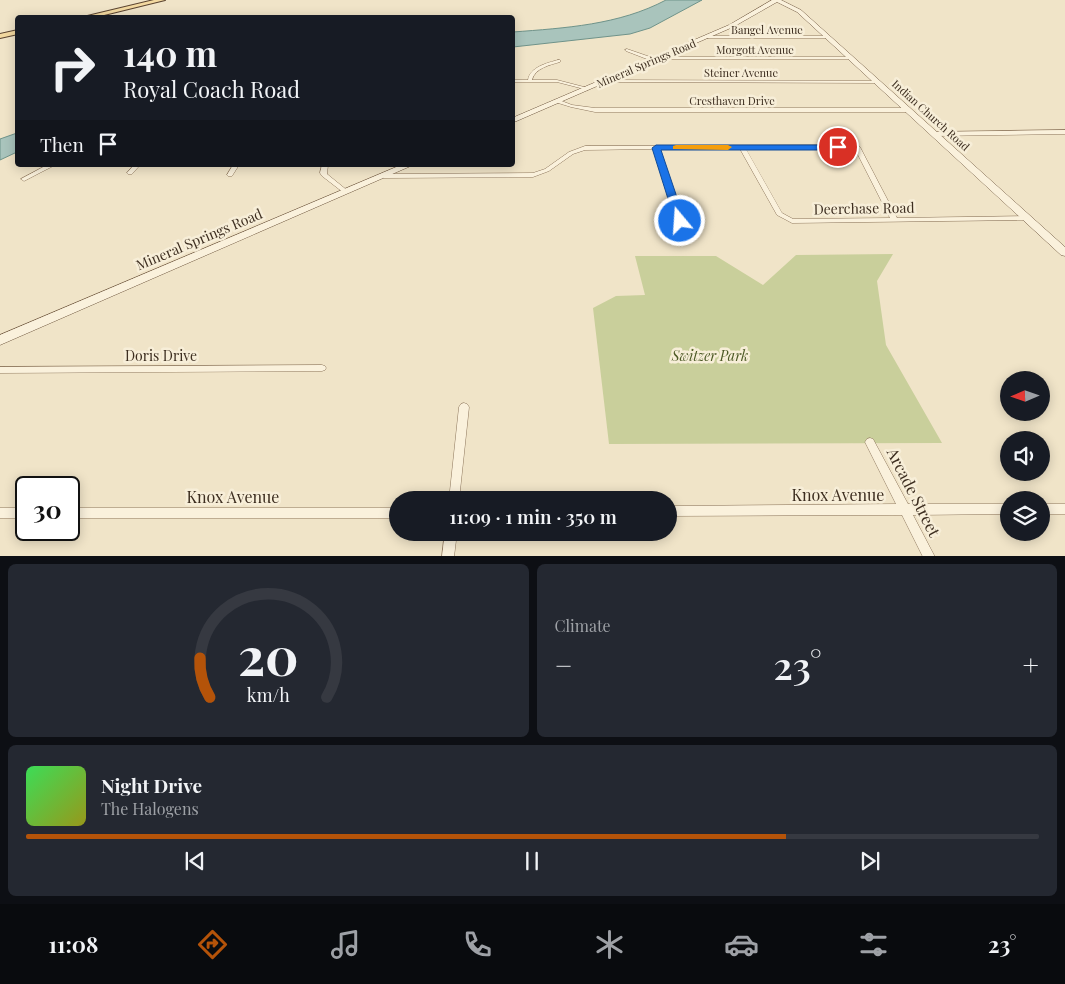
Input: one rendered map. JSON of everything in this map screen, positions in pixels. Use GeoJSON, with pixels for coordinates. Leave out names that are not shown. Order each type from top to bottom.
{"type":"FeatureCollection","features":[{"type":"Feature","properties":{"kind":"main road"},"geometry":{"type":"LineString","coordinates":[[95,15],[162,0]]}},
{"type":"Feature","properties":{"kind":"main road"},"geometry":{"type":"LineString","coordinates":[[0,36],[15,33]]}},
{"type":"Feature","properties":{"kind":"street","name":"Mineral Springs Road"},"geometry":{"type":"LineString","coordinates":[[515,120],[741,22],[777,0]]}},
{"type":"Feature","properties":{"kind":"street","name":"Indian Church Road"},"geometry":{"type":"LineString","coordinates":[[777,0],[799,11],[1065,253]]}},
{"type":"Feature","properties":{"kind":"street","name":"Bangel Avenue"},"geometry":{"type":"LineString","coordinates":[[706,37],[828,37]]}},
{"type":"Feature","properties":{"kind":"street"},"geometry":{"type":"LineString","coordinates":[[627,50],[657,59]]}},
{"type":"Feature","properties":{"kind":"street","name":"Morgott Avenue"},"geometry":{"type":"LineString","coordinates":[[657,59],[851,58]]}},
{"type":"Feature","properties":{"kind":"street"},"geometry":{"type":"LineString","coordinates":[[530,80],[530,75],[535,70],[558,61]]}},
{"type":"Feature","properties":{"kind":"street"},"geometry":{"type":"LineString","coordinates":[[515,81],[564,82],[586,89]]}},
{"type":"Feature","properties":{"kind":"street","name":"Steiner Avenue"},"geometry":{"type":"LineString","coordinates":[[604,81],[878,82]]}},
{"type":"Feature","properties":{"kind":"street","name":"Cresthaven Drive"},"geometry":{"type":"LineString","coordinates":[[557,101],[579,108],[595,110],[908,110]]}},
{"type":"Feature","properties":{"kind":"street"},"geometry":{"type":"LineString","coordinates":[[934,134],[1065,132]]}},
{"type":"Feature","properties":{"kind":"street","name":"Deerchase Road"},"geometry":{"type":"LineString","coordinates":[[742,147],[779,214],[786,219],[797,222],[1027,218]]}},
{"type":"Feature","properties":{"kind":"street"},"geometry":{"type":"LineString","coordinates":[[384,176],[533,176],[546,172],[578,149],[857,147],[894,219]]}},
{"type":"Feature","properties":{"kind":"street"},"geometry":{"type":"LineString","coordinates":[[656,148],[680,221]]}},
{"type":"Feature","properties":{"kind":"street"},"geometry":{"type":"LineString","coordinates":[[24,179],[48,167]]}},
{"type":"Feature","properties":{"kind":"street"},"geometry":{"type":"LineString","coordinates":[[130,173],[135,167]]}},
{"type":"Feature","properties":{"kind":"street"},"geometry":{"type":"LineString","coordinates":[[230,174],[235,167]]}},
{"type":"Feature","properties":{"kind":"street"},"geometry":{"type":"LineString","coordinates":[[324,167],[324,175],[346,192]]}},
{"type":"Feature","properties":{"kind":"street","name":"Mineral Springs Road"},"geometry":{"type":"LineString","coordinates":[[0,340],[404,167]]}},
{"type":"Feature","properties":{"kind":"street","name":"Doris Drive"},"geometry":{"type":"LineString","coordinates":[[0,370],[322,368]]}},
{"type":"Feature","properties":{"kind":"street"},"geometry":{"type":"LineString","coordinates":[[455,491],[464,407]]}},
{"type":"Feature","properties":{"kind":"street","name":"Arcade Street"},"geometry":{"type":"LineString","coordinates":[[870,442],[929,556]]}},
{"type":"Feature","properties":{"kind":"street","name":"Knox Avenue"},"geometry":{"type":"LineString","coordinates":[[677,511],[1000,509]]}},
{"type":"Feature","properties":{"kind":"street"},"geometry":{"type":"LineString","coordinates":[[1050,509],[1065,509]]}},
{"type":"Feature","properties":{"kind":"street"},"geometry":{"type":"LineString","coordinates":[[0,512],[15,512]]}},
{"type":"Feature","properties":{"kind":"street","name":"Knox Avenue"},"geometry":{"type":"LineString","coordinates":[[80,512],[389,512]]}},
{"type":"Feature","properties":{"kind":"street"},"geometry":{"type":"LineString","coordinates":[[448,556],[450,541]]}},
{"type":"Feature","properties":{"kind":"green space","name":"Switzer Park"},"geometry":{"type":"Polygon","coordinates":[[[893,254],[877,281],[886,345],[942,443],[609,444],[593,308],[616,296],[645,295],[635,256],[716,256],[763,285],[796,255],[893,254]]]}},
{"type":"Feature","properties":{"kind":"water"},"geometry":{"type":"Polygon","coordinates":[[[666,0],[702,0],[650,28],[630,34],[515,47],[515,32],[591,24],[630,15],[666,0]]]}},
{"type":"Feature","properties":{"kind":"water"},"geometry":{"type":"Polygon","coordinates":[[[15,134],[15,153],[0,160],[0,139],[15,134]]]}},
{"type":"Feature","properties":{"kind":"slow traffic"},"geometry":{"type":"LineString","coordinates":[[676,148],[728,147]]}},
{"type":"Feature","properties":{"kind":"route"},"geometry":{"type":"LineString","coordinates":[[680,221],[656,148],[838,147]]}}]}
